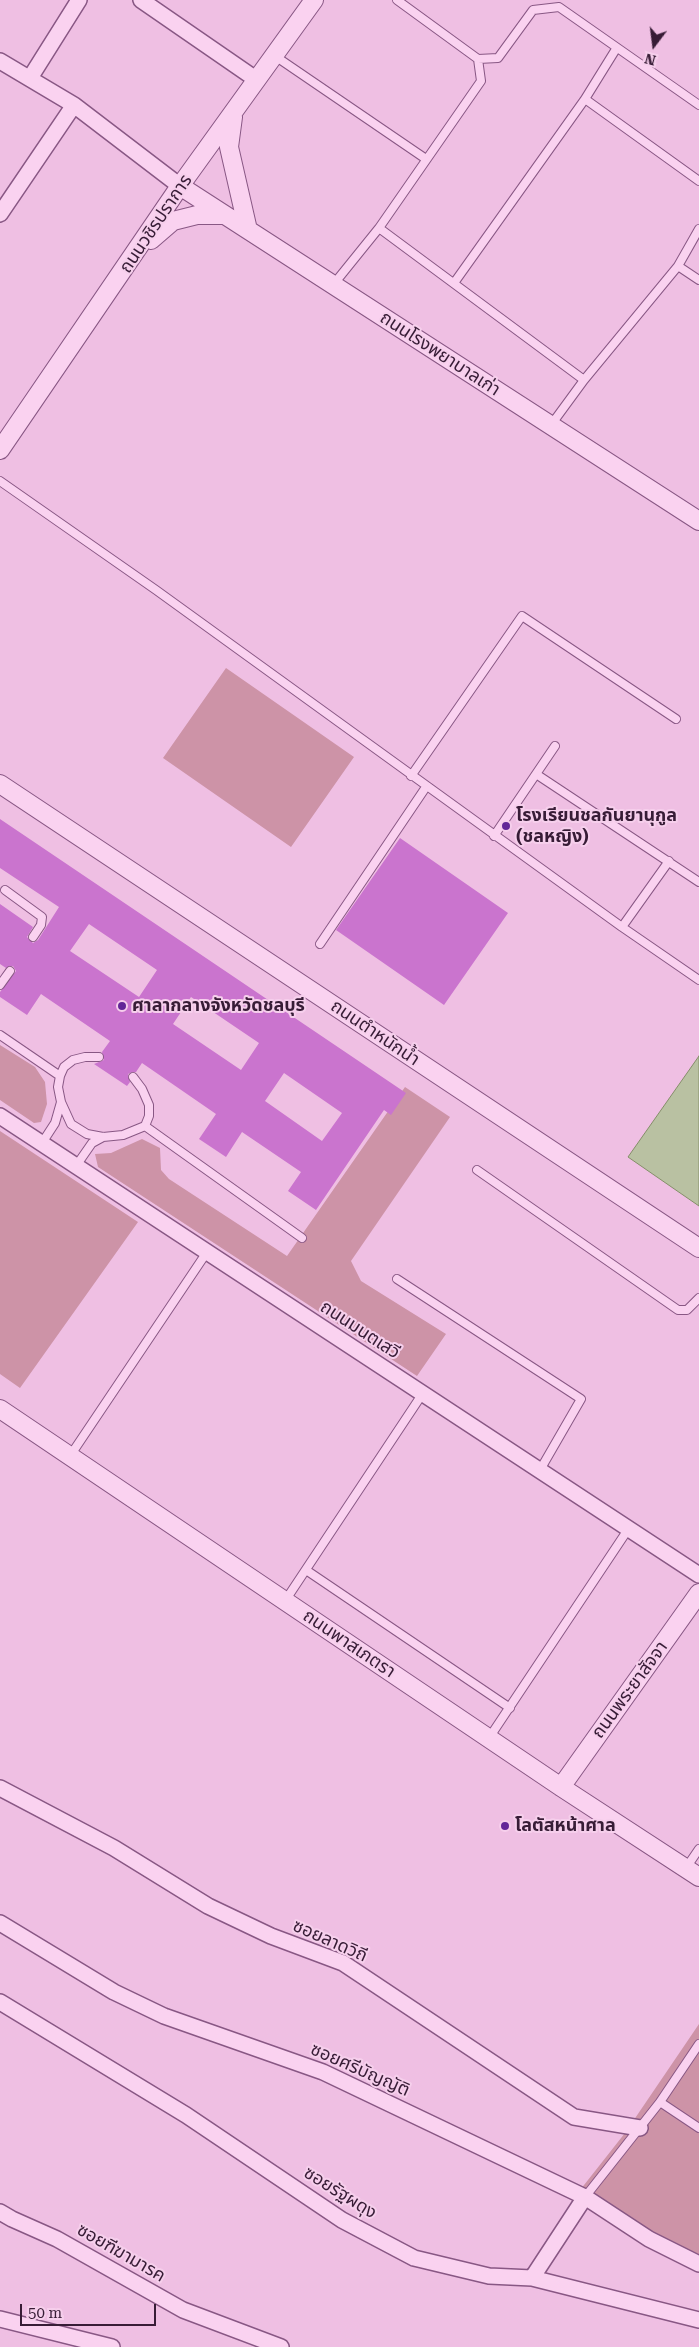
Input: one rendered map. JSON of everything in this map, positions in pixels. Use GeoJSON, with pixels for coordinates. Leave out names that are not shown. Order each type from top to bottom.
{"type":"FeatureCollection","features":[{"type":"Feature","properties":{"kind":"street"},"geometry":{"type":"LineString","coordinates":[[30,78],[80,0]]}},
{"type":"Feature","properties":{"kind":"street"},"geometry":{"type":"LineString","coordinates":[[141,0],[257,80]]}},
{"type":"Feature","properties":{"kind":"street","name":"ถนนวชิรปราการ"},"geometry":{"type":"LineString","coordinates":[[0,450],[136,254],[180,186],[314,0]]}},
{"type":"Feature","properties":{"kind":"street"},"geometry":{"type":"LineString","coordinates":[[0,60],[74,105],[180,186]]}},
{"type":"Feature","properties":{"kind":"street"},"geometry":{"type":"LineString","coordinates":[[0,214],[74,105]]}},
{"type":"Feature","properties":{"kind":"street"},"geometry":{"type":"LineString","coordinates":[[233,114],[229,147],[248,230]]}},
{"type":"Feature","properties":{"kind":"street","name":"ถนนโรงพยาบาลเก่า"},"geometry":{"type":"LineString","coordinates":[[180,186],[699,521]]}},
{"type":"Feature","properties":{"kind":"street"},"geometry":{"type":"LineString","coordinates":[[136,254],[173,222],[197,215],[224,215]]}},
{"type":"Feature","properties":{"kind":"street","name":"ถนนตำหนักน้ำ"},"geometry":{"type":"LineString","coordinates":[[0,784],[699,1248]]}},
{"type":"Feature","properties":{"kind":"street","name":"ถนนมนตเสวี"},"geometry":{"type":"LineString","coordinates":[[0,1116],[699,1575]]}},
{"type":"Feature","properties":{"kind":"street","name":"ถนนพาสเภตรา"},"geometry":{"type":"LineString","coordinates":[[0,1409],[560,1787],[692,1873]]}},
{"type":"Feature","properties":{"kind":"street","name":"ถนนพระยาสัจจา"},"geometry":{"type":"LineString","coordinates":[[560,1787],[699,1593]]}},
{"type":"Feature","properties":{"kind":"street","name":"ซอยลาดวิถี"},"geometry":{"type":"LineString","coordinates":[[0,1788],[114,1848],[208,1906],[271,1936],[343,1963],[574,2117],[640,2128]]}},
{"type":"Feature","properties":{"kind":"street","name":"ซอยศรีบัญญัติ"},"geometry":{"type":"LineString","coordinates":[[0,1923],[105,1988],[164,2016],[323,2072],[585,2197],[649,2239],[699,2264]]}},
{"type":"Feature","properties":{"kind":"street","name":"ซอยรัฐผดุง"},"geometry":{"type":"LineString","coordinates":[[0,2002],[186,2115],[342,2220],[414,2258],[489,2276],[532,2278],[699,2320]]}},
{"type":"Feature","properties":{"kind":"street"},"geometry":{"type":"LineString","coordinates":[[532,2278],[585,2197]]}},
{"type":"Feature","properties":{"kind":"street","name":"ซอยฑีฆามารค"},"geometry":{"type":"LineString","coordinates":[[0,2212],[12,2220],[57,2239],[183,2310],[281,2347]]}},
{"type":"Feature","properties":{"kind":"street"},"geometry":{"type":"LineString","coordinates":[[0,2319],[112,2347]]}},
{"type":"Feature","properties":{"kind":"lane"},"geometry":{"type":"LineString","coordinates":[[396,0],[478,59],[498,58],[533,10],[559,7],[616,49],[699,105]]}},
{"type":"Feature","properties":{"kind":"lane"},"geometry":{"type":"LineString","coordinates":[[454,283],[585,99],[616,49]]}},
{"type":"Feature","properties":{"kind":"lane"},"geometry":{"type":"LineString","coordinates":[[274,56],[426,159]]}},
{"type":"Feature","properties":{"kind":"lane"},"geometry":{"type":"LineString","coordinates":[[333,285],[379,228],[481,81],[478,59]]}},
{"type":"Feature","properties":{"kind":"lane"},"geometry":{"type":"LineString","coordinates":[[585,99],[699,181]]}},
{"type":"Feature","properties":{"kind":"lane"},"geometry":{"type":"LineString","coordinates":[[379,228],[584,380]]}},
{"type":"Feature","properties":{"kind":"lane"},"geometry":{"type":"LineString","coordinates":[[551,426],[584,380],[678,266],[699,229]]}},
{"type":"Feature","properties":{"kind":"lane"},"geometry":{"type":"LineString","coordinates":[[678,266],[699,280]]}},
{"type":"Feature","properties":{"kind":"lane"},"geometry":{"type":"LineString","coordinates":[[0,481],[156,590],[494,836],[699,980]]}},
{"type":"Feature","properties":{"kind":"lane"},"geometry":{"type":"LineString","coordinates":[[411,776],[522,616],[676,719]]}},
{"type":"Feature","properties":{"kind":"lane"},"geometry":{"type":"LineString","coordinates":[[494,836],[555,746]]}},
{"type":"Feature","properties":{"kind":"lane"},"geometry":{"type":"LineString","coordinates":[[536,774],[699,882]]}},
{"type":"Feature","properties":{"kind":"lane"},"geometry":{"type":"LineString","coordinates":[[320,944],[426,787]]}},
{"type":"Feature","properties":{"kind":"lane"},"geometry":{"type":"LineString","coordinates":[[622,927],[669,861]]}},
{"type":"Feature","properties":{"kind":"lane"},"geometry":{"type":"LineString","coordinates":[[5,890],[42,917],[41,925],[33,937]]}},
{"type":"Feature","properties":{"kind":"lane"},"geometry":{"type":"LineString","coordinates":[[0,986],[10,971]]}},
{"type":"Feature","properties":{"kind":"lane"},"geometry":{"type":"LineString","coordinates":[[0,1035],[60,1076]]}},
{"type":"Feature","properties":{"kind":"lane"},"geometry":{"type":"LineString","coordinates":[[99,1057],[85,1057],[73,1060],[64,1067],[58,1087],[61,1102],[71,1124],[87,1134],[103,1137],[123,1135],[145,1126],[149,1116],[149,1105],[142,1089],[133,1077]]}},
{"type":"Feature","properties":{"kind":"lane"},"geometry":{"type":"LineString","coordinates":[[42,1144],[55,1123],[61,1102]]}},
{"type":"Feature","properties":{"kind":"lane"},"geometry":{"type":"LineString","coordinates":[[145,1126],[302,1238]]}},
{"type":"Feature","properties":{"kind":"lane"},"geometry":{"type":"LineString","coordinates":[[76,1166],[92,1143],[103,1137]]}},
{"type":"Feature","properties":{"kind":"lane"},"geometry":{"type":"LineString","coordinates":[[477,1170],[678,1310],[687,1310],[699,1298]]}},
{"type":"Feature","properties":{"kind":"lane"},"geometry":{"type":"LineString","coordinates":[[70,1456],[207,1252]]}},
{"type":"Feature","properties":{"kind":"lane"},"geometry":{"type":"LineString","coordinates":[[397,1279],[581,1399],[540,1470]]}},
{"type":"Feature","properties":{"kind":"lane"},"geometry":{"type":"LineString","coordinates":[[285,1601],[423,1394]]}},
{"type":"Feature","properties":{"kind":"lane"},"geometry":{"type":"LineString","coordinates":[[489,1738],[629,1528]]}},
{"type":"Feature","properties":{"kind":"lane"},"geometry":{"type":"LineString","coordinates":[[306,1570],[510,1708]]}},
{"type":"Feature","properties":{"kind":"lane"},"geometry":{"type":"LineString","coordinates":[[692,1873],[699,1849]]}},
{"type":"Feature","properties":{"kind":"lane"},"geometry":{"type":"LineString","coordinates":[[585,2197],[660,2102],[699,2044]]}},
{"type":"Feature","properties":{"kind":"lane"},"geometry":{"type":"LineString","coordinates":[[660,2102],[699,2128]]}},
{"type":"Feature","properties":{"kind":"shaded area"},"geometry":{"type":"Polygon","coordinates":[[[226,668],[354,757],[291,847],[163,758],[226,668]]]}},
{"type":"Feature","properties":{"kind":"shaded area"},"geometry":{"type":"Polygon","coordinates":[[[0,1045],[35,1067],[45,1082],[47,1104],[41,1122],[34,1123],[0,1100],[0,1045]]]}},
{"type":"Feature","properties":{"kind":"shaded area"},"geometry":{"type":"Polygon","coordinates":[[[699,1056],[699,1206],[628,1157],[699,1056]]]}},
{"type":"Feature","properties":{"kind":"shaded area"},"geometry":{"type":"Polygon","coordinates":[[[405,1087],[450,1117],[351,1261],[361,1281],[446,1334],[417,1376],[98,1167],[95,1154],[111,1153],[142,1139],[160,1148],[161,1170],[169,1179],[287,1256],[405,1087]]]}},
{"type":"Feature","properties":{"kind":"shaded area"},"geometry":{"type":"Polygon","coordinates":[[[0,1131],[138,1222],[20,1388],[0,1374],[0,1131]]]}},
{"type":"Feature","properties":{"kind":"shaded area"},"geometry":{"type":"Polygon","coordinates":[[[699,2024],[699,2272],[644,2245],[573,2199],[625,2133],[699,2024]]]}},
{"type":"Feature","properties":{"kind":"building","name":"ศาลากลางจังหวัดชลบุรี"},"geometry":{"type":"Polygon","coordinates":[[[0,819],[406,1093],[391,1115],[384,1110],[316,1210],[288,1191],[301,1172],[242,1132],[226,1157],[199,1139],[216,1114],[142,1063],[136,1072],[128,1074],[130,1082],[127,1086],[94,1064],[104,1060],[102,1052],[110,1041],[41,994],[27,1015],[0,997],[0,992],[16,971],[13,966],[6,968],[0,964],[0,904],[33,927],[27,937],[33,943],[38,940],[59,907],[0,868],[0,819]],[[89,924],[70,951],[139,997],[157,970],[89,924]],[[191,997],[173,1024],[241,1070],[259,1043],[191,997]],[[284,1073],[265,1101],[322,1141],[342,1113],[284,1073]]]}},
{"type":"Feature","properties":{"kind":"building"},"geometry":{"type":"Polygon","coordinates":[[[400,838],[508,913],[444,1005],[336,930],[400,838]]]}},
{"type":"Feature","properties":{"kind":"place","name":"โรงเรียนชลกันยานุกูล (ชลหญิง)"},"geometry":{"type":"Point","coordinates":[506,826]}},
{"type":"Feature","properties":{"kind":"place","name":"ศาลากลางจังหวัดชลบุรี"},"geometry":{"type":"Point","coordinates":[122,1006]}},
{"type":"Feature","properties":{"kind":"place","name":"โลตัสหน้าศาล"},"geometry":{"type":"Point","coordinates":[505,1826]}}]}
